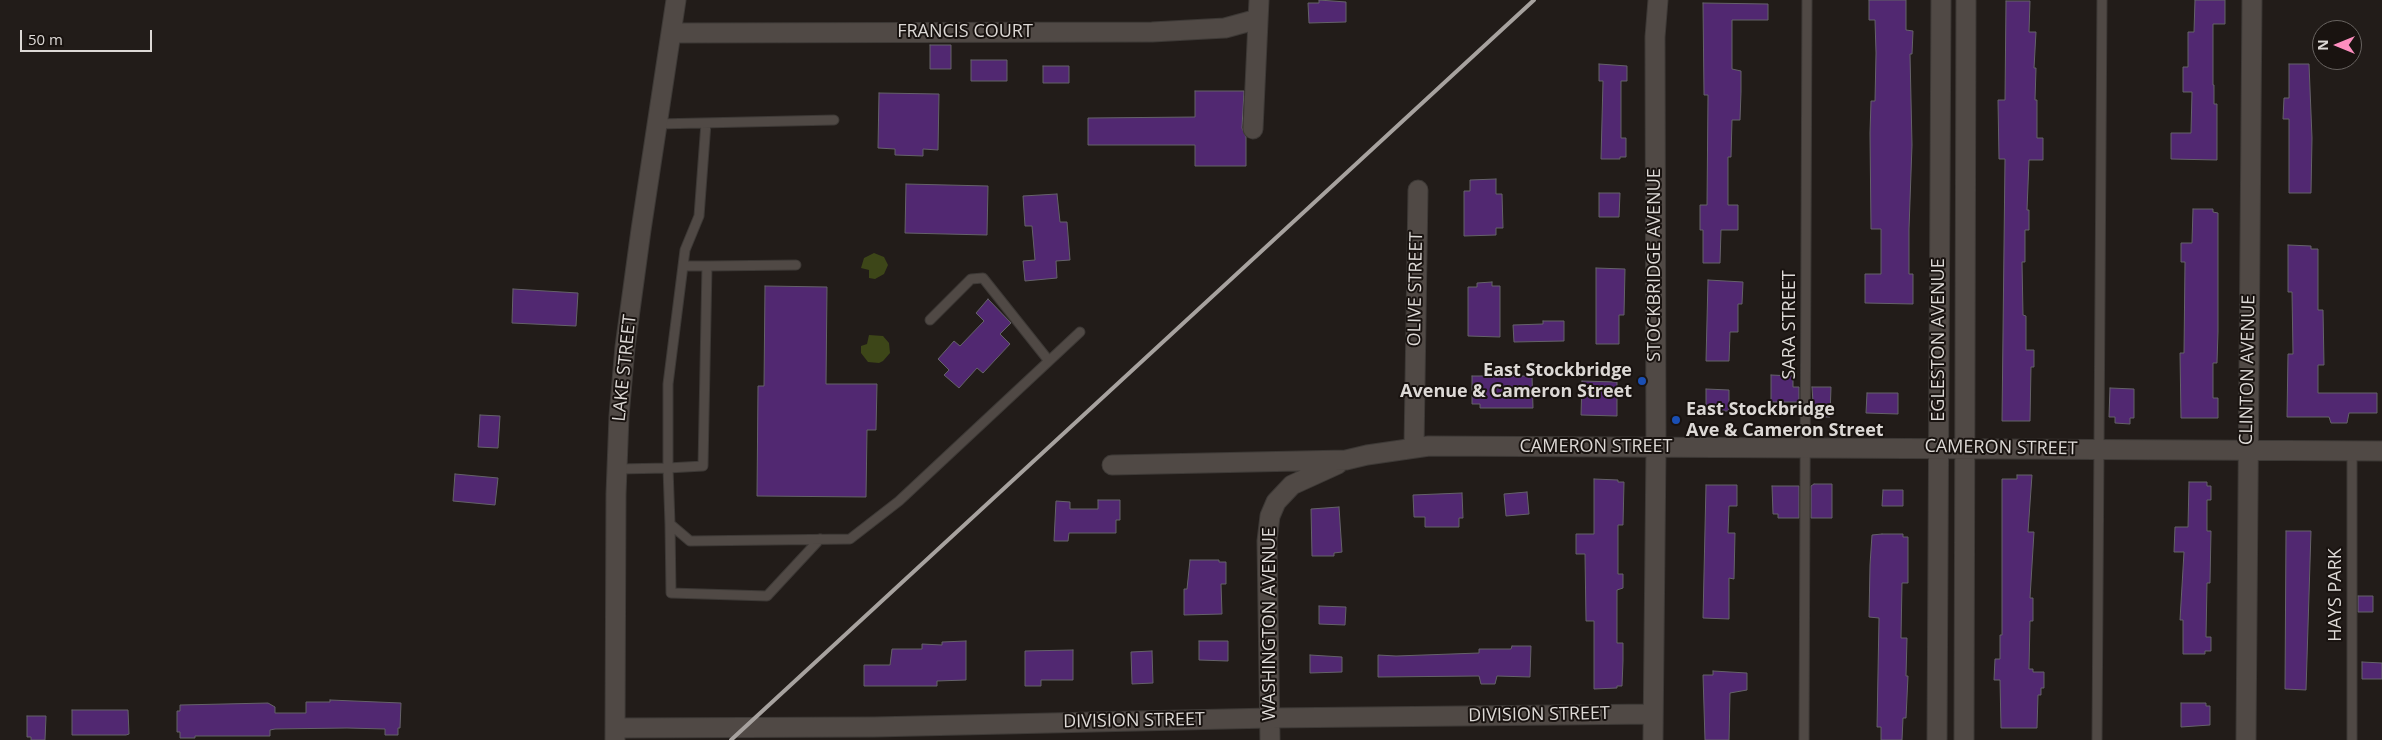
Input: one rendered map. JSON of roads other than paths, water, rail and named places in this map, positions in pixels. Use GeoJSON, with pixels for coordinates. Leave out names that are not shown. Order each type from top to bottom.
{"type":"FeatureCollection","features":[{"type":"Feature","properties":{"kind":"street","name":"LAKE STREET"},"geometry":{"type":"LineString","coordinates":[[615,734],[616,494],[619,416],[625,347],[676,0]]}},
{"type":"Feature","properties":{"kind":"street"},"geometry":{"type":"LineString","coordinates":[[1253,129],[1259,0]]}},
{"type":"Feature","properties":{"kind":"street","name":"STOCKBRIDGE AVENUE"},"geometry":{"type":"LineString","coordinates":[[1653,740],[1656,448],[1654,37],[1658,0]]}},
{"type":"Feature","properties":{"kind":"street","name":"EGLESTON AVENUE"},"geometry":{"type":"LineString","coordinates":[[1937,740],[1941,0]]}},
{"type":"Feature","properties":{"kind":"street","name":"EGLESTON AVENUE"},"geometry":{"type":"LineString","coordinates":[[1964,740],[1966,0]]}},
{"type":"Feature","properties":{"kind":"street","name":"CLINTON AVENUE"},"geometry":{"type":"LineString","coordinates":[[2246,740],[2252,0]]}},
{"type":"Feature","properties":{"kind":"street","name":"FRANCIS COURT"},"geometry":{"type":"LineString","coordinates":[[671,33],[1152,32],[1225,28],[1258,19]]}},
{"type":"Feature","properties":{"kind":"street"},"geometry":{"type":"LineString","coordinates":[[1940,181],[1966,182]]}},
{"type":"Feature","properties":{"kind":"street","name":"OLIVE STREET"},"geometry":{"type":"LineString","coordinates":[[1414,448],[1418,190]]}},
{"type":"Feature","properties":{"kind":"street","name":"CAMERON STREET"},"geometry":{"type":"LineString","coordinates":[[1112,465],[1346,460],[1429,446],[2382,450]]}},
{"type":"Feature","properties":{"kind":"street","name":"WASHINGTON AVENUE"},"geometry":{"type":"LineString","coordinates":[[1270,740],[1267,541],[1270,516],[1276,502],[1292,485],[1346,460]]}},
{"type":"Feature","properties":{"kind":"street","name":"DIVISION STREET"},"geometry":{"type":"LineString","coordinates":[[615,734],[874,726],[1270,718],[1653,714]]}},
{"type":"Feature","properties":{"kind":"street"},"geometry":{"type":"LineString","coordinates":[[1937,718],[1964,718]]}},
{"type":"Feature","properties":{"kind":"lane","name":"SARA STREET"},"geometry":{"type":"LineString","coordinates":[[1804,740],[1808,0]]}},
{"type":"Feature","properties":{"kind":"lane"},"geometry":{"type":"LineString","coordinates":[[2098,740],[2102,0]]}},
{"type":"Feature","properties":{"kind":"lane"},"geometry":{"type":"LineString","coordinates":[[657,124],[834,120]]}},
{"type":"Feature","properties":{"kind":"lane"},"geometry":{"type":"LineString","coordinates":[[706,123],[699,216],[685,250],[668,384],[671,593],[767,596],[820,539]]}},
{"type":"Feature","properties":{"kind":"lane"},"geometry":{"type":"LineString","coordinates":[[683,266],[796,265]]}},
{"type":"Feature","properties":{"kind":"lane"},"geometry":{"type":"LineString","coordinates":[[618,469],[703,466],[707,266]]}},
{"type":"Feature","properties":{"kind":"lane"},"geometry":{"type":"LineString","coordinates":[[930,320],[971,279],[983,278],[1049,361]]}},
{"type":"Feature","properties":{"kind":"lane"},"geometry":{"type":"LineString","coordinates":[[670,524],[690,541],[850,538],[885,513],[1080,332]]}},
{"type":"Feature","properties":{"kind":"lane","name":"HAYS PARK"},"geometry":{"type":"LineString","coordinates":[[2352,450],[2352,740]]}},
{"type":"Feature","properties":{"kind":"railway"},"geometry":{"type":"LineString","coordinates":[[731,740],[1534,0]]}},
{"type":"Feature","properties":{"kind":"place","name":"East Stockbridge Avenue & Cameron Street"},"geometry":{"type":"Point","coordinates":[1642,381]}},
{"type":"Feature","properties":{"kind":"place","name":"East Stockbridge Ave & Cameron Street"},"geometry":{"type":"Point","coordinates":[1676,420]}}]}
